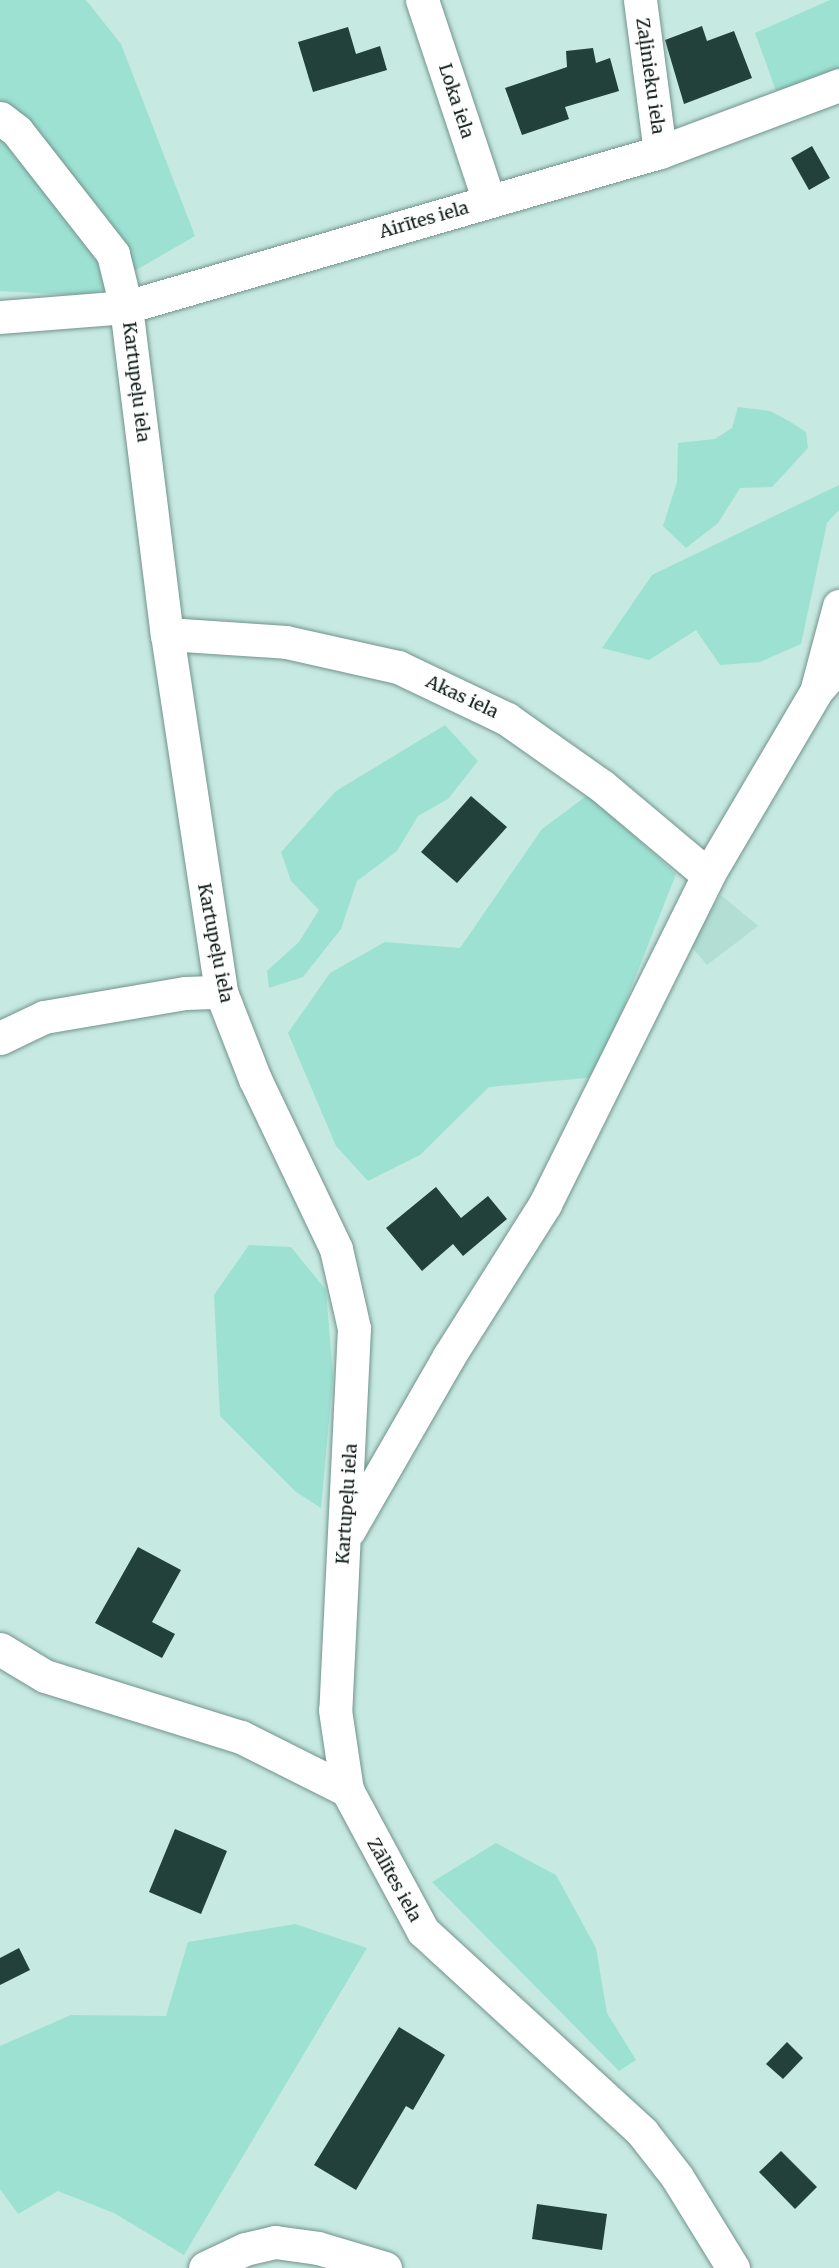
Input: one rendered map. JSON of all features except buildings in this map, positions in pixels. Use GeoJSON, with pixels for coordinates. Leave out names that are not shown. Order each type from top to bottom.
{"type":"FeatureCollection","features":[{"type":"Feature","properties":{"kind":"street","name":"Loka iela"},"geometry":{"type":"LineString","coordinates":[[422,0],[489,201]]}},
{"type":"Feature","properties":{"kind":"street","name":"Zaļinieku iela"},"geometry":{"type":"LineString","coordinates":[[640,0],[660,152]]}},
{"type":"Feature","properties":{"kind":"street","name":"Airītes iela"},"geometry":{"type":"LineString","coordinates":[[0,317],[126,307],[660,152],[839,85]]}},
{"type":"Feature","properties":{"kind":"street","name":"Kartupeļu iela"},"geometry":{"type":"LineString","coordinates":[[0,118],[17,131],[113,254],[126,307],[167,634],[221,992],[255,1079],[335,1249],[351,1315],[353,1422],[335,1710],[347,1790]]}},
{"type":"Feature","properties":{"kind":"street"},"geometry":{"type":"LineString","coordinates":[[817,690],[839,606]]}},
{"type":"Feature","properties":{"kind":"street","name":"Akas iela"},"geometry":{"type":"LineString","coordinates":[[167,634],[286,642],[398,667],[507,719],[602,786],[708,875]]}},
{"type":"Feature","properties":{"kind":"street"},"geometry":{"type":"LineString","coordinates":[[346,1535],[449,1356],[545,1204],[708,875],[817,690],[839,666]]}},
{"type":"Feature","properties":{"kind":"street"},"geometry":{"type":"LineString","coordinates":[[0,1038],[44,1017],[185,993],[221,992]]}},
{"type":"Feature","properties":{"kind":"street"},"geometry":{"type":"LineString","coordinates":[[0,1649],[45,1676],[242,1737],[347,1790]]}},
{"type":"Feature","properties":{"kind":"street","name":"Zālītes iela"},"geometry":{"type":"LineString","coordinates":[[347,1790],[423,1931],[642,2132],[677,2177],[733,2268]]}},
{"type":"Feature","properties":{"kind":"street"},"geometry":{"type":"LineString","coordinates":[[205,2268],[245,2249],[275,2242],[318,2248],[385,2268]]}},
{"type":"Feature","properties":{"kind":"shaded area"},"geometry":{"type":"Polygon","coordinates":[[[0,0],[86,0],[121,44],[195,236],[91,296],[0,291],[0,0]]]}},
{"type":"Feature","properties":{"kind":"shaded area"},"geometry":{"type":"Polygon","coordinates":[[[830,0],[839,0],[839,72],[776,91],[755,33],[830,0]]]}},
{"type":"Feature","properties":{"kind":"shaded area"},"geometry":{"type":"Polygon","coordinates":[[[738,407],[770,411],[789,421],[806,432],[808,448],[772,487],[740,488],[718,523],[686,548],[663,526],[677,482],[678,443],[715,439],[732,428],[738,407]]]}},
{"type":"Feature","properties":{"kind":"shaded area"},"geometry":{"type":"Polygon","coordinates":[[[839,485],[839,510],[827,523],[801,644],[760,662],[720,665],[696,630],[649,660],[602,648],[652,575],[839,485]]]}},
{"type":"Feature","properties":{"kind":"shaded area"},"geometry":{"type":"Polygon","coordinates":[[[445,725],[478,761],[448,799],[418,816],[397,851],[357,881],[341,929],[303,977],[269,988],[267,971],[299,942],[319,910],[291,881],[281,852],[336,791],[445,725]]]}},
{"type":"Feature","properties":{"kind":"shaded area"},"geometry":{"type":"Polygon","coordinates":[[[589,794],[676,874],[596,1077],[489,1087],[420,1155],[368,1181],[336,1146],[288,1033],[330,973],[385,942],[460,948],[542,829],[589,794]]]}},
{"type":"Feature","properties":{"kind":"shaded area"},"geometry":{"type":"Polygon","coordinates":[[[721,895],[758,926],[707,965],[690,945],[721,895]]]}},
{"type":"Feature","properties":{"kind":"shaded area"},"geometry":{"type":"Polygon","coordinates":[[[249,1245],[291,1247],[326,1290],[333,1377],[321,1508],[296,1492],[220,1416],[214,1295],[249,1245]]]}},
{"type":"Feature","properties":{"kind":"shaded area"},"geometry":{"type":"Polygon","coordinates":[[[496,1843],[556,1875],[596,1948],[607,2013],[636,2060],[619,2071],[432,1882],[496,1843]]]}},
{"type":"Feature","properties":{"kind":"shaded area"},"geometry":{"type":"Polygon","coordinates":[[[295,1924],[367,1948],[184,2255],[114,2213],[58,2191],[18,2214],[0,2189],[0,2046],[71,2015],[166,2016],[188,1942],[295,1924]]]}}]}
